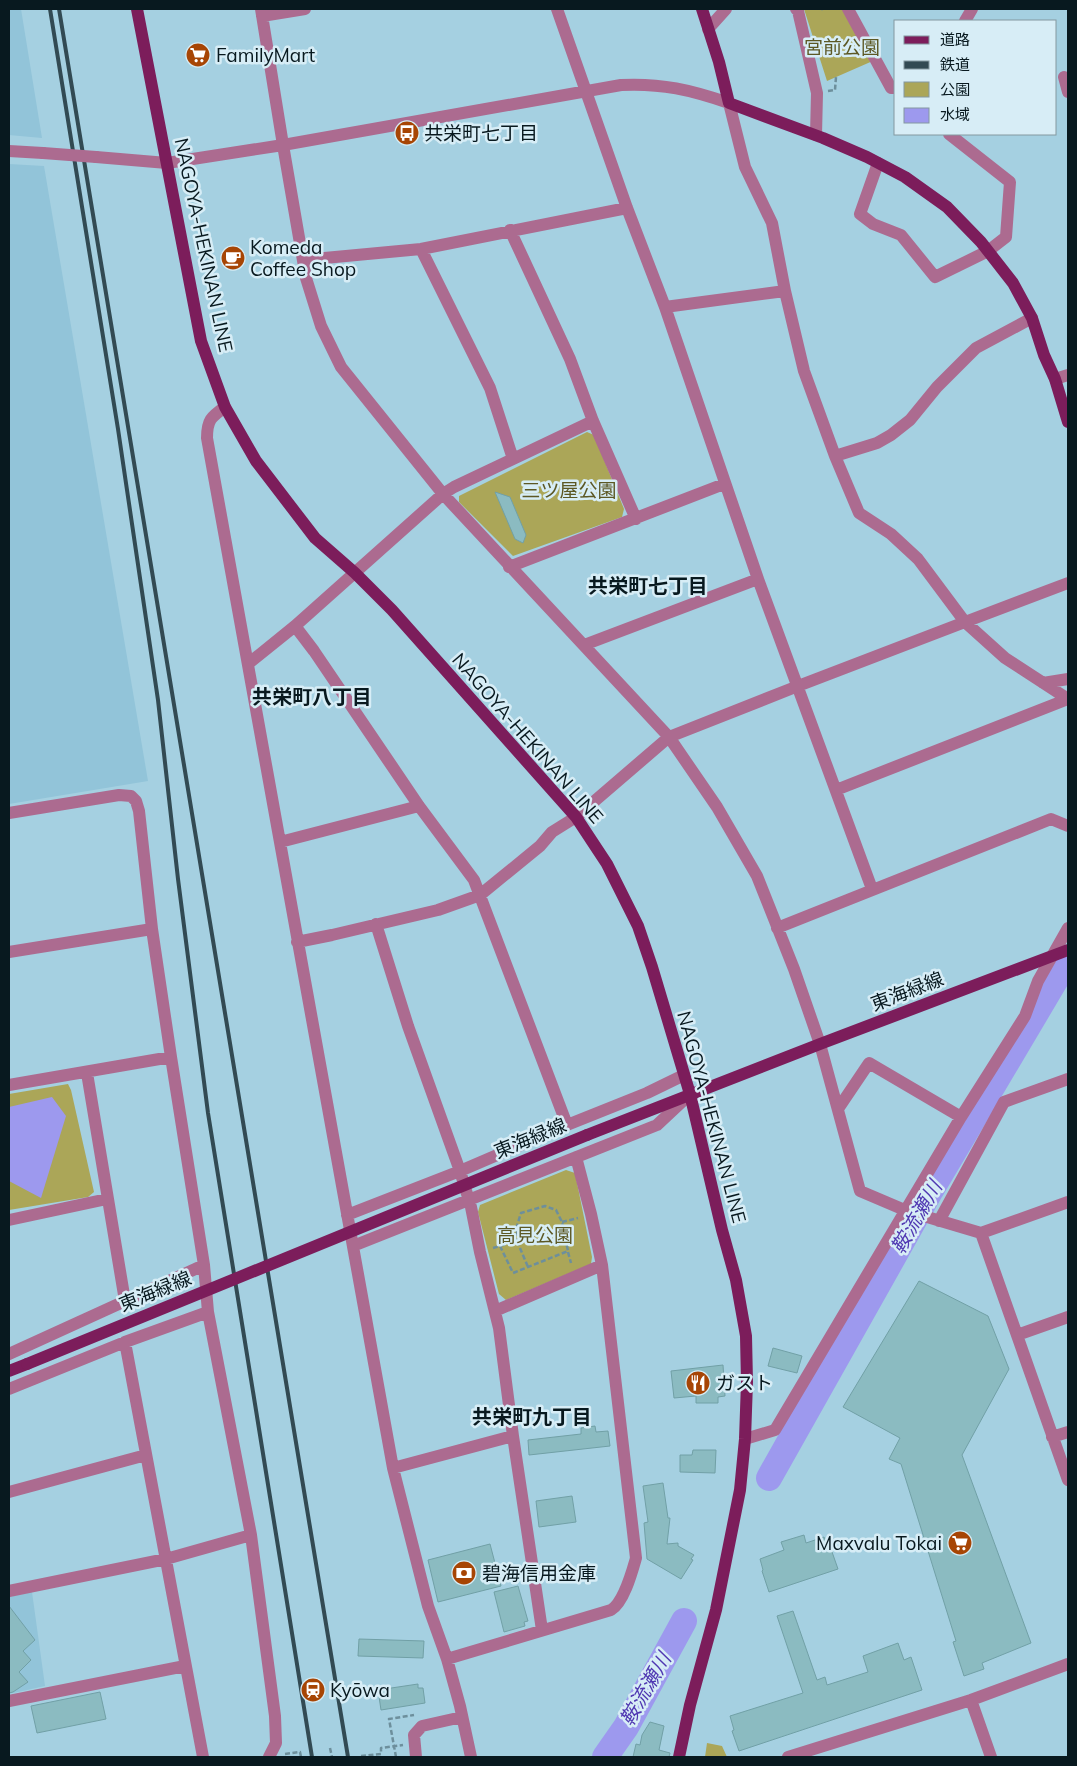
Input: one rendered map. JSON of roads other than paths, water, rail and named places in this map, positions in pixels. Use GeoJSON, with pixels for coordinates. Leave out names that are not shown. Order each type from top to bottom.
{"type":"FeatureCollection","features":[{"type":"Feature","properties":{"kind":"main road","name":"NAGOYA-HEKINAN LINE"},"geometry":{"type":"LineString","coordinates":[[137,9],[201,341],[225,407],[256,461],[315,538],[355,572],[392,610],[576,817],[607,864],[638,926],[652,967],[690,1094],[722,1230],[736,1280],[746,1336],[746,1440],[740,1490],[716,1610],[690,1705],[679,1757]]}},
{"type":"Feature","properties":{"kind":"main road"},"geometry":{"type":"LineString","coordinates":[[702,9],[719,62],[729,103],[816,135],[905,176],[947,207],[988,251],[1013,284],[1032,318],[1044,355],[1055,379],[1068,422]]}},
{"type":"Feature","properties":{"kind":"main road","name":"東海緑線"},"geometry":{"type":"LineString","coordinates":[[9,1371],[690,1094],[1062,952]]}},
{"type":"Feature","properties":{"kind":"street"},"geometry":{"type":"LineString","coordinates":[[304,9],[262,12],[282,145],[306,278],[321,326],[341,367],[443,494],[669,738],[717,807],[752,868],[794,969],[820,1044],[860,1191],[908,1211],[981,1233],[1068,1202]]}},
{"type":"Feature","properties":{"kind":"street"},"geometry":{"type":"LineString","coordinates":[[557,9],[627,208],[664,306],[758,579],[872,889]]}},
{"type":"Feature","properties":{"kind":"street"},"geometry":{"type":"LineString","coordinates":[[708,29],[726,9]]}},
{"type":"Feature","properties":{"kind":"street"},"geometry":{"type":"LineString","coordinates":[[796,9],[817,93],[816,135]]}},
{"type":"Feature","properties":{"kind":"street"},"geometry":{"type":"LineString","coordinates":[[848,9],[894,89]]}},
{"type":"Feature","properties":{"kind":"street"},"geometry":{"type":"LineString","coordinates":[[966,20],[972,9]]}},
{"type":"Feature","properties":{"kind":"street"},"geometry":{"type":"LineString","coordinates":[[1063,77],[1068,92]]}},
{"type":"Feature","properties":{"kind":"street"},"geometry":{"type":"LineString","coordinates":[[9,151],[167,162],[282,145],[621,85],[644,84],[680,88],[729,103],[746,167],[772,223],[785,291],[804,371],[835,456],[859,513],[891,534],[918,559],[965,622],[1005,658],[1068,699]]}},
{"type":"Feature","properties":{"kind":"street"},"geometry":{"type":"LineString","coordinates":[[878,163],[860,214],[873,224],[902,235],[935,277],[988,251],[1006,237],[1010,182],[950,135]]}},
{"type":"Feature","properties":{"kind":"street"},"geometry":{"type":"LineString","coordinates":[[303,260],[421,249],[627,208]]}},
{"type":"Feature","properties":{"kind":"street"},"geometry":{"type":"LineString","coordinates":[[510,230],[570,359],[593,421],[636,519]]}},
{"type":"Feature","properties":{"kind":"street"},"geometry":{"type":"LineString","coordinates":[[421,249],[490,388],[513,459]]}},
{"type":"Feature","properties":{"kind":"street"},"geometry":{"type":"LineString","coordinates":[[664,306],[785,291]]}},
{"type":"Feature","properties":{"kind":"street"},"geometry":{"type":"LineString","coordinates":[[835,456],[877,443],[891,435],[910,420],[937,387],[976,348],[1032,318]]}},
{"type":"Feature","properties":{"kind":"street"},"geometry":{"type":"LineString","coordinates":[[1055,379],[1068,375]]}},
{"type":"Feature","properties":{"kind":"street"},"geometry":{"type":"LineString","coordinates":[[225,407],[212,416],[207,424],[207,438],[352,1246],[393,1468],[428,1606],[447,1659],[471,1757]]}},
{"type":"Feature","properties":{"kind":"street"},"geometry":{"type":"LineString","coordinates":[[248,664],[295,626],[443,494],[593,421]]}},
{"type":"Feature","properties":{"kind":"street"},"geometry":{"type":"LineString","coordinates":[[509,567],[724,484]]}},
{"type":"Feature","properties":{"kind":"street"},"geometry":{"type":"LineString","coordinates":[[584,645],[758,579]]}},
{"type":"Feature","properties":{"kind":"street"},"geometry":{"type":"LineString","coordinates":[[298,942],[332,936],[438,910],[480,895],[540,846],[552,832],[576,817],[669,738],[798,686],[1068,583]]}},
{"type":"Feature","properties":{"kind":"street"},"geometry":{"type":"LineString","coordinates":[[295,626],[419,806],[474,880],[567,1125]]}},
{"type":"Feature","properties":{"kind":"street"},"geometry":{"type":"LineString","coordinates":[[1042,683],[1068,680]]}},
{"type":"Feature","properties":{"kind":"street"},"geometry":{"type":"LineString","coordinates":[[836,790],[1068,699]]}},
{"type":"Feature","properties":{"kind":"street"},"geometry":{"type":"LineString","coordinates":[[9,813],[119,795],[131,796],[136,801],[140,811],[152,929],[170,1057],[204,1265],[208,1312],[251,1535],[276,1716],[276,1743],[269,1757]]}},
{"type":"Feature","properties":{"kind":"street"},"geometry":{"type":"LineString","coordinates":[[280,842],[419,806]]}},
{"type":"Feature","properties":{"kind":"street"},"geometry":{"type":"LineString","coordinates":[[777,928],[1051,819],[1068,826]]}},
{"type":"Feature","properties":{"kind":"street"},"geometry":{"type":"LineString","coordinates":[[376,924],[408,1026],[460,1171],[500,1328],[513,1436],[542,1630]]}},
{"type":"Feature","properties":{"kind":"street"},"geometry":{"type":"LineString","coordinates":[[746,1440],[775,1430],[908,1211],[961,1117],[1025,1016],[1038,981],[1062,952],[1068,928]]}},
{"type":"Feature","properties":{"kind":"street"},"geometry":{"type":"LineString","coordinates":[[9,952],[152,929]]}},
{"type":"Feature","properties":{"kind":"street"},"geometry":{"type":"LineString","coordinates":[[9,1085],[87,1073],[170,1057]]}},
{"type":"Feature","properties":{"kind":"street"},"geometry":{"type":"LineString","coordinates":[[838,1109],[869,1063],[961,1117]]}},
{"type":"Feature","properties":{"kind":"street"},"geometry":{"type":"LineString","coordinates":[[87,1073],[125,1301]]}},
{"type":"Feature","properties":{"kind":"street"},"geometry":{"type":"LineString","coordinates":[[347,1215],[460,1171],[647,1093],[684,1075]]}},
{"type":"Feature","properties":{"kind":"street"},"geometry":{"type":"LineString","coordinates":[[936,1220],[1004,1102],[1068,1079]]}},
{"type":"Feature","properties":{"kind":"street"},"geometry":{"type":"LineString","coordinates":[[352,1246],[657,1125],[690,1094]]}},
{"type":"Feature","properties":{"kind":"street"},"geometry":{"type":"LineString","coordinates":[[447,1659],[611,1610],[617,1606],[632,1574],[636,1558],[602,1265],[576,1157]]}},
{"type":"Feature","properties":{"kind":"street"},"geometry":{"type":"LineString","coordinates":[[9,1220],[107,1199]]}},
{"type":"Feature","properties":{"kind":"street"},"geometry":{"type":"LineString","coordinates":[[981,1233],[1068,1480]]}},
{"type":"Feature","properties":{"kind":"street"},"geometry":{"type":"LineString","coordinates":[[9,1354],[204,1265]]}},
{"type":"Feature","properties":{"kind":"street"},"geometry":{"type":"LineString","coordinates":[[495,1311],[602,1265]]}},
{"type":"Feature","properties":{"kind":"street"},"geometry":{"type":"LineString","coordinates":[[9,1389],[125,1342],[208,1312]]}},
{"type":"Feature","properties":{"kind":"street"},"geometry":{"type":"LineString","coordinates":[[1016,1335],[1068,1317]]}},
{"type":"Feature","properties":{"kind":"street"},"geometry":{"type":"LineString","coordinates":[[125,1342],[203,1757]]}},
{"type":"Feature","properties":{"kind":"street"},"geometry":{"type":"LineString","coordinates":[[1052,1438],[1068,1432]]}},
{"type":"Feature","properties":{"kind":"street"},"geometry":{"type":"LineString","coordinates":[[393,1468],[513,1436]]}},
{"type":"Feature","properties":{"kind":"street"},"geometry":{"type":"LineString","coordinates":[[9,1492],[146,1455]]}},
{"type":"Feature","properties":{"kind":"street"},"geometry":{"type":"LineString","coordinates":[[9,1591],[166,1560],[251,1535]]}},
{"type":"Feature","properties":{"kind":"street"},"geometry":{"type":"LineString","coordinates":[[788,1757],[970,1700],[1068,1664]]}},
{"type":"Feature","properties":{"kind":"street"},"geometry":{"type":"LineString","coordinates":[[9,1701],[186,1666]]}},
{"type":"Feature","properties":{"kind":"street"},"geometry":{"type":"LineString","coordinates":[[970,1700],[991,1757]]}},
{"type":"Feature","properties":{"kind":"street"},"geometry":{"type":"LineString","coordinates":[[416,1757],[414,1735],[422,1726],[462,1718]]}},
{"type":"Feature","properties":{"kind":"water"},"geometry":{"type":"Polygon","coordinates":[[[52,1097],[66,1116],[41,1198],[9,1181],[9,1107],[52,1097]]]}},
{"type":"Feature","properties":{"kind":"waterway","name":"鞍流瀬川"},"geometry":{"type":"LineString","coordinates":[[769,1478],[931,1190],[1068,959]]}},
{"type":"Feature","properties":{"kind":"waterway","name":"鞍流瀬川"},"geometry":{"type":"LineString","coordinates":[[605,1757],[626,1727],[684,1621]]}},
{"type":"Feature","properties":{"kind":"railway"},"geometry":{"type":"LineString","coordinates":[[50,9],[118,429],[158,700],[178,879],[208,1113],[312,1757]]}},
{"type":"Feature","properties":{"kind":"railway"},"geometry":{"type":"LineString","coordinates":[[59,9],[348,1757]]}},
{"type":"Feature","properties":{"kind":"place","name":"FamilyMart"},"geometry":{"type":"Point","coordinates":[198,55]}},
{"type":"Feature","properties":{"kind":"place","name":"共栄町七丁目"},"geometry":{"type":"Point","coordinates":[407,133]}},
{"type":"Feature","properties":{"kind":"place","name":"Komeda Coffee Shop"},"geometry":{"type":"Point","coordinates":[233,258]}},
{"type":"Feature","properties":{"kind":"place","name":"ガスト"},"geometry":{"type":"Point","coordinates":[698,1383]}},
{"type":"Feature","properties":{"kind":"place","name":"Maxvalu Tokai"},"geometry":{"type":"Point","coordinates":[960,1543]}},
{"type":"Feature","properties":{"kind":"place","name":"碧海信用金庫"},"geometry":{"type":"Point","coordinates":[464,1573]}},
{"type":"Feature","properties":{"kind":"place","name":"Kyōwa"},"geometry":{"type":"Point","coordinates":[313,1690]}},
{"type":"Feature","properties":{"kind":"district","name":"共栄町七丁目"},"geometry":{"type":"Point","coordinates":[648,585]}},
{"type":"Feature","properties":{"kind":"district","name":"共栄町八丁目"},"geometry":{"type":"Point","coordinates":[312,696]}},
{"type":"Feature","properties":{"kind":"district","name":"共栄町九丁目"},"geometry":{"type":"Point","coordinates":[532,1416]}},
{"type":"Feature","properties":{"kind":"park label","name":"宮前公園"},"geometry":{"type":"Point","coordinates":[842,47]}},
{"type":"Feature","properties":{"kind":"park label","name":"三ツ屋公園"},"geometry":{"type":"Point","coordinates":[569,490]}},
{"type":"Feature","properties":{"kind":"park label","name":"高見公園"},"geometry":{"type":"Point","coordinates":[535,1235]}}]}
